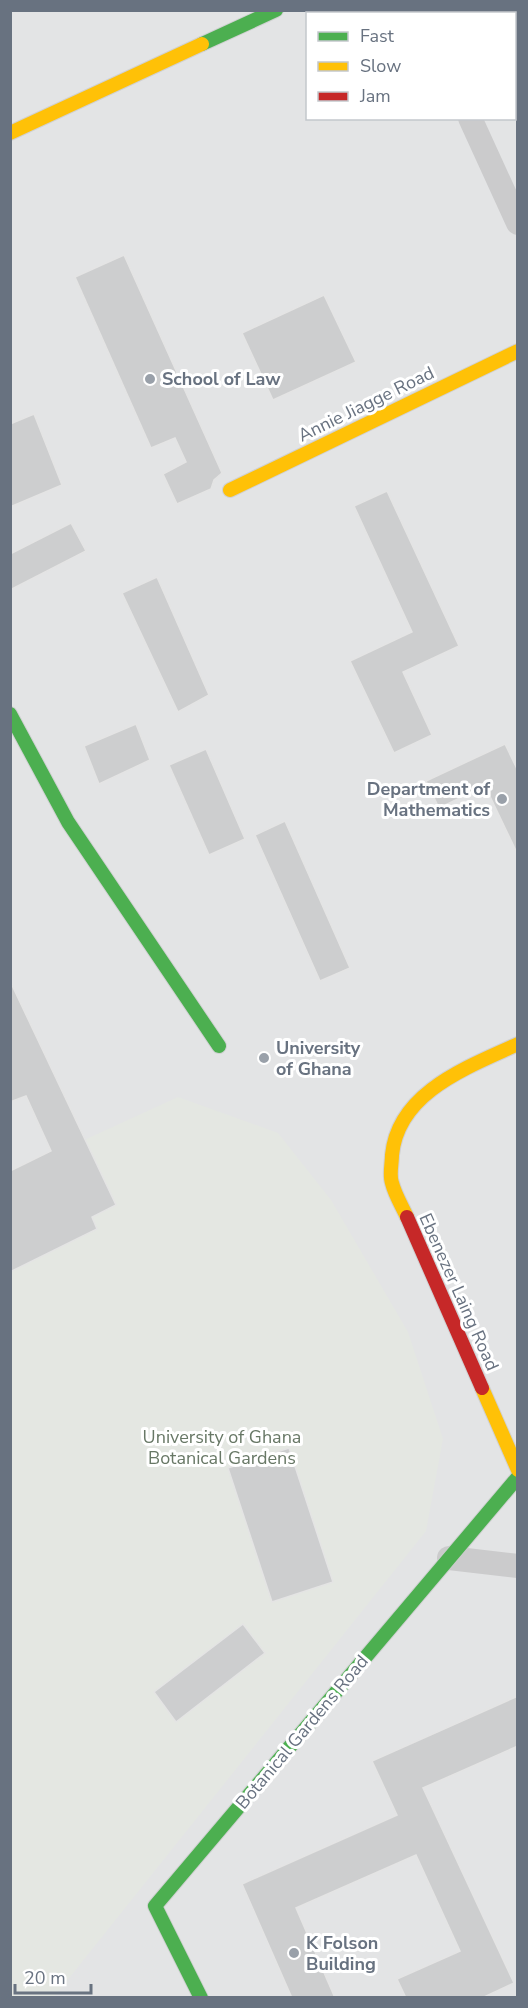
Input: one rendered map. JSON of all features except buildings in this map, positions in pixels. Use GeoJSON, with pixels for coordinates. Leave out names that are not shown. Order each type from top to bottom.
{"type":"FeatureCollection","features":[{"type":"Feature","properties":{"kind":"street"},"geometry":{"type":"LineString","coordinates":[[10,133],[276,10]]}},
{"type":"Feature","properties":{"kind":"street"},"geometry":{"type":"LineString","coordinates":[[471,120],[518,223]]}},
{"type":"Feature","properties":{"kind":"street","name":"Annie Jiagge Road"},"geometry":{"type":"LineString","coordinates":[[230,490],[518,351]]}},
{"type":"Feature","properties":{"kind":"street"},"geometry":{"type":"LineString","coordinates":[[10,714],[68,822],[219,1046]]}},
{"type":"Feature","properties":{"kind":"street","name":"Ebenezer Laing Road"},"geometry":{"type":"LineString","coordinates":[[518,1044],[448,1078],[424,1096],[400,1124],[394,1144],[391,1181],[518,1470]]}},
{"type":"Feature","properties":{"kind":"street","name":"Botanical Gardens Road"},"geometry":{"type":"LineString","coordinates":[[201,1998],[155,1906],[518,1477]]}},
{"type":"Feature","properties":{"kind":"street"},"geometry":{"type":"LineString","coordinates":[[449,1558],[518,1566]]}},
{"type":"Feature","properties":{"kind":"shaded area","name":"University of Ghana"},"geometry":{"type":"Polygon","coordinates":[[[11,11],[517,11],[517,1997],[11,1997],[11,11]]]}},
{"type":"Feature","properties":{"kind":"green space","name":"University of Ghana Botanical Gardens"},"geometry":{"type":"Polygon","coordinates":[[[178,1097],[278,1133],[331,1200],[408,1332],[443,1439],[426,1531],[54,1997],[11,1997],[10,1174],[178,1097]]]}},
{"type":"Feature","properties":{"kind":"traffic: fast"},"geometry":{"type":"LineString","coordinates":[[202,44],[276,10]]}},
{"type":"Feature","properties":{"kind":"traffic: fast"},"geometry":{"type":"LineString","coordinates":[[10,714],[68,822],[219,1046]]}},
{"type":"Feature","properties":{"kind":"traffic: fast"},"geometry":{"type":"LineString","coordinates":[[201,1998],[155,1906],[518,1477]]}},
{"type":"Feature","properties":{"kind":"traffic: slow"},"geometry":{"type":"LineString","coordinates":[[10,133],[202,44]]}},
{"type":"Feature","properties":{"kind":"traffic: slow"},"geometry":{"type":"LineString","coordinates":[[230,490],[518,351]]}},
{"type":"Feature","properties":{"kind":"traffic: slow"},"geometry":{"type":"LineString","coordinates":[[407,1217],[391,1180],[392,1155],[397,1133],[407,1114],[438,1084],[518,1044]]}},
{"type":"Feature","properties":{"kind":"traffic: slow"},"geometry":{"type":"LineString","coordinates":[[482,1388],[518,1470]]}},
{"type":"Feature","properties":{"kind":"traffic: jam"},"geometry":{"type":"LineString","coordinates":[[407,1217],[482,1388]]}},
{"type":"Feature","properties":{"kind":"place","name":"School of Law"},"geometry":{"type":"Point","coordinates":[150,379]}},
{"type":"Feature","properties":{"kind":"place","name":"Department of Mathematics"},"geometry":{"type":"Point","coordinates":[502,799]}},
{"type":"Feature","properties":{"kind":"place","name":"University of Ghana"},"geometry":{"type":"Point","coordinates":[264,1058]}},
{"type":"Feature","properties":{"kind":"place","name":"K Folson Building"},"geometry":{"type":"Point","coordinates":[294,1953]}}]}
